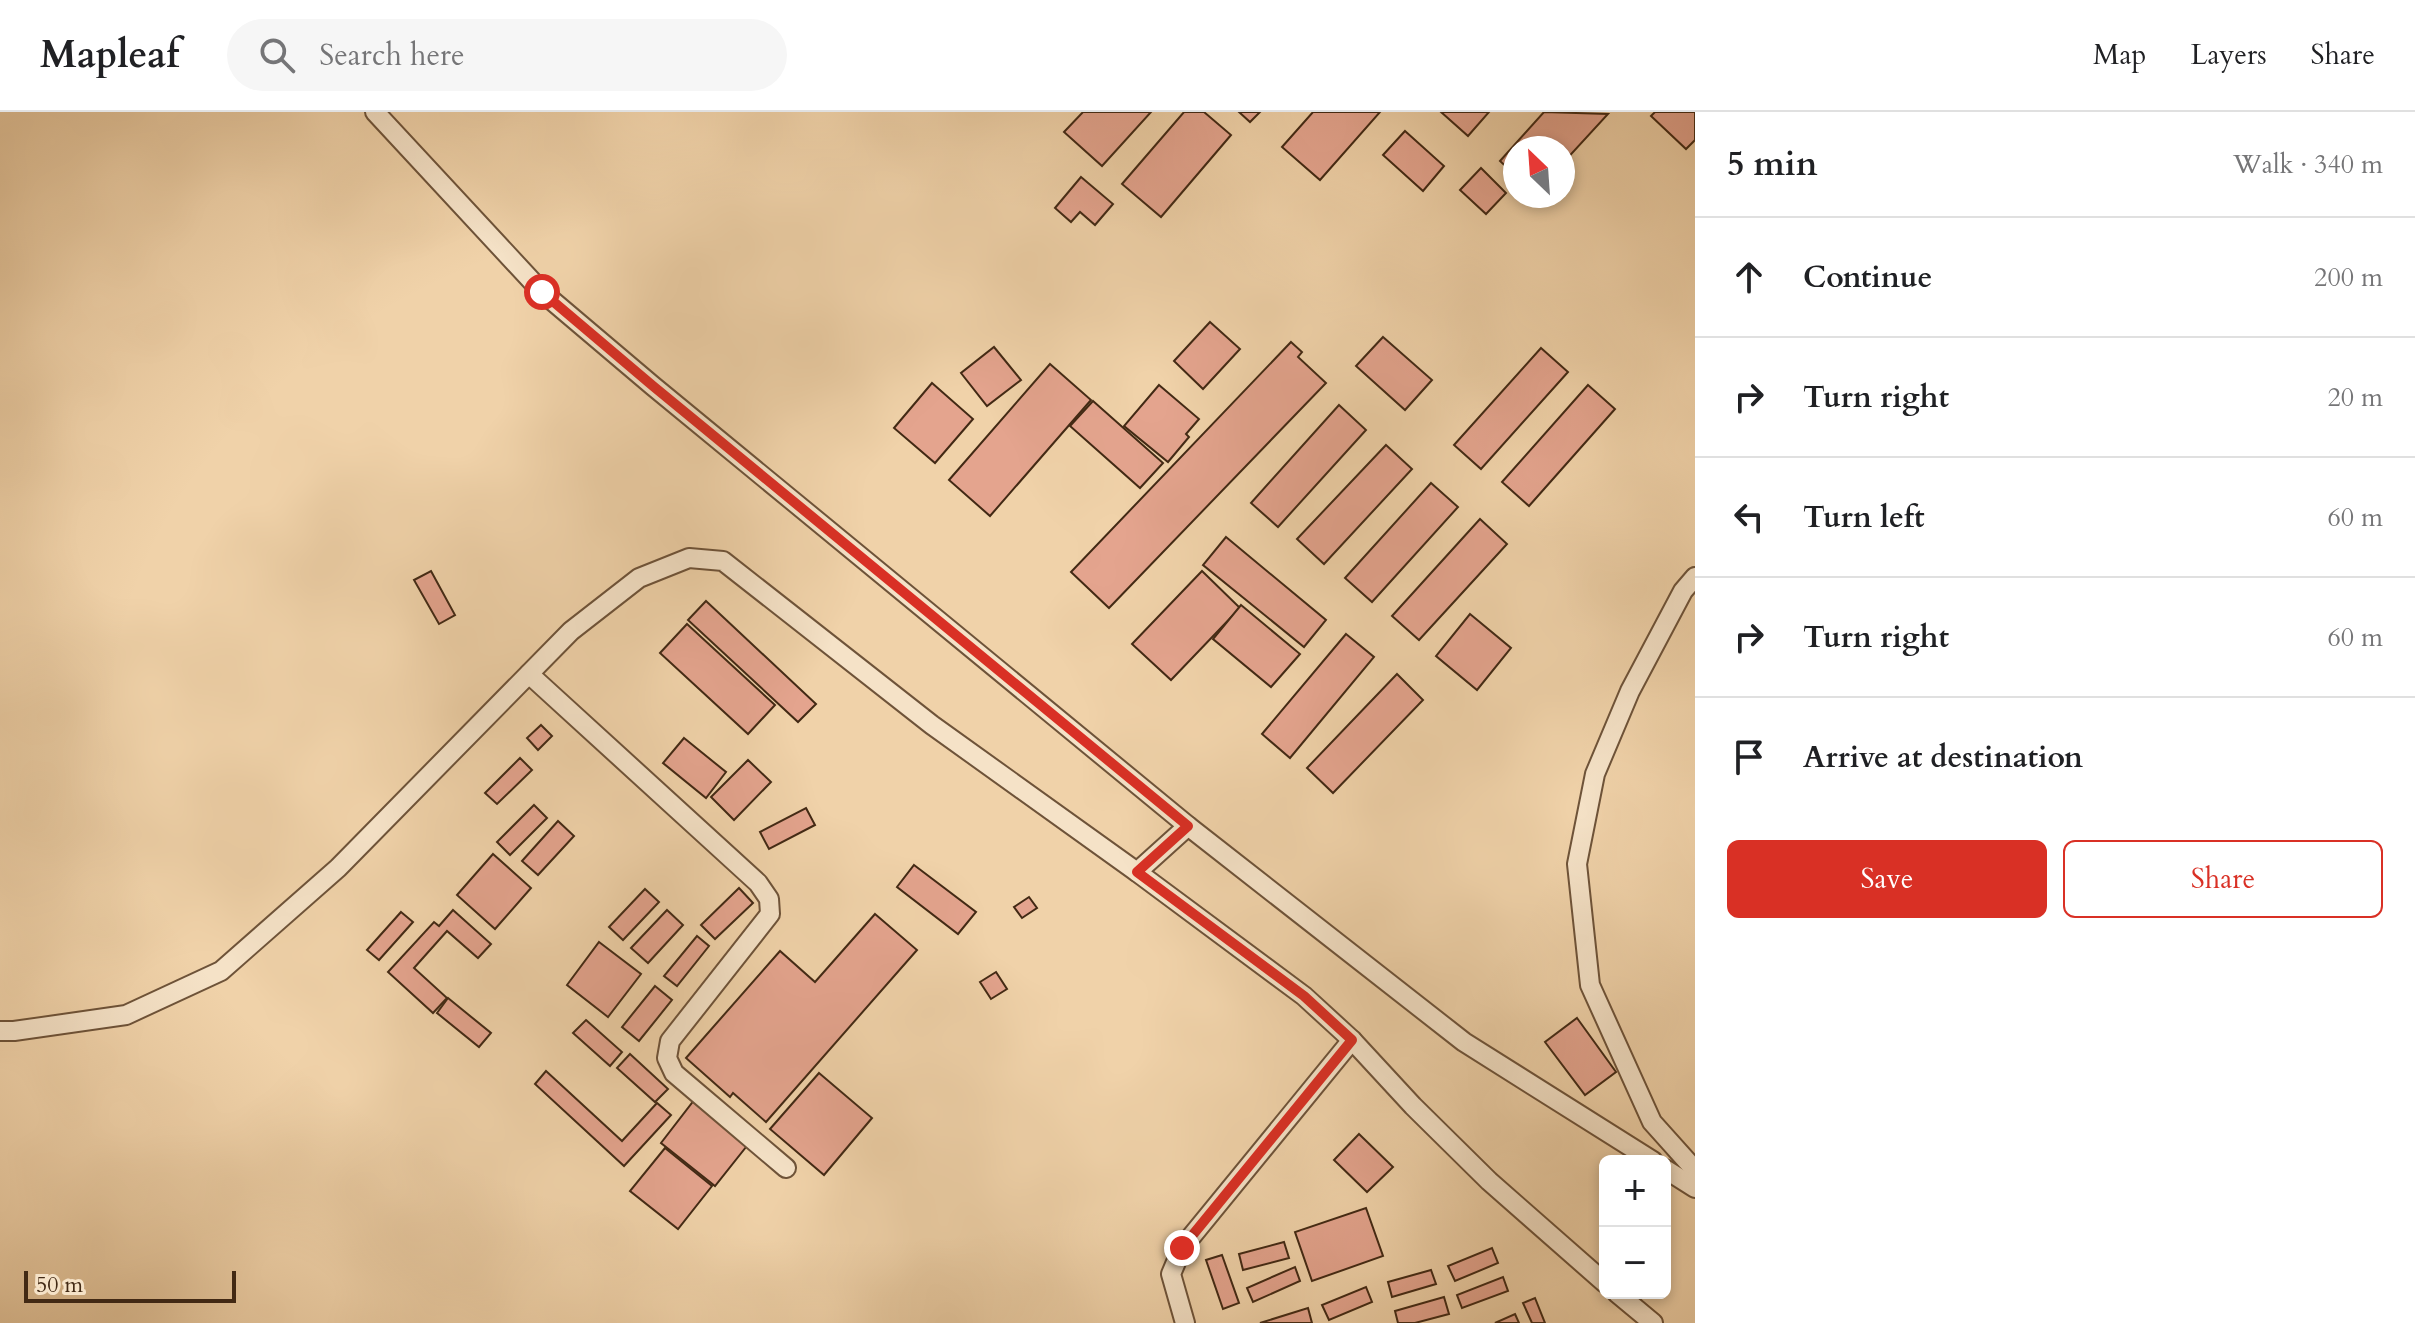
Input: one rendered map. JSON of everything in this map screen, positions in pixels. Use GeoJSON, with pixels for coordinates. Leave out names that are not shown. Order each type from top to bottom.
{"type":"FeatureCollection","features":[{"type":"Feature","properties":{"kind":"lane"},"geometry":{"type":"LineString","coordinates":[[375,112],[542,292],[689,416],[1188,826],[1464,1042],[1643,1155]]}},
{"type":"Feature","properties":{"kind":"lane"},"geometry":{"type":"LineString","coordinates":[[0,1031],[126,1015],[221,971],[338,868],[571,631],[639,578],[689,558],[723,561],[932,725],[1304,996],[1352,1040],[1489,1181],[1599,1278]]}},
{"type":"Feature","properties":{"kind":"lane"},"geometry":{"type":"LineString","coordinates":[[1695,577],[1683,591],[1630,691],[1595,774],[1577,864],[1590,985],[1652,1122],[1695,1170]]}},
{"type":"Feature","properties":{"kind":"lane"},"geometry":{"type":"LineString","coordinates":[[529,674],[758,883],[769,899],[770,914],[670,1041],[667,1058],[674,1073],[786,1168]]}},
{"type":"Feature","properties":{"kind":"lane"},"geometry":{"type":"LineString","coordinates":[[1137,872],[1188,826]]}},
{"type":"Feature","properties":{"kind":"lane"},"geometry":{"type":"LineString","coordinates":[[1185,1323],[1171,1274],[1182,1248],[1352,1040]]}},
{"type":"Feature","properties":{"kind":"lane"},"geometry":{"type":"LineString","coordinates":[[1671,1173],[1695,1188]]}},
{"type":"Feature","properties":{"kind":"lane"},"geometry":{"type":"LineString","coordinates":[[1624,1299],[1653,1323]]}},
{"type":"Feature","properties":{"kind":"building"},"geometry":{"type":"Polygon","coordinates":[[[1083,112],[1151,112],[1102,166],[1064,132],[1083,112]]]}},
{"type":"Feature","properties":{"kind":"building"},"geometry":{"type":"Polygon","coordinates":[[[1184,112],[1204,112],[1231,135],[1161,217],[1122,184],[1184,112]]]}},
{"type":"Feature","properties":{"kind":"building"},"geometry":{"type":"Polygon","coordinates":[[[1239,112],[1260,112],[1250,122],[1239,112]]]}},
{"type":"Feature","properties":{"kind":"building"},"geometry":{"type":"Polygon","coordinates":[[[1313,112],[1380,112],[1320,180],[1282,147],[1313,112]]]}},
{"type":"Feature","properties":{"kind":"building"},"geometry":{"type":"Polygon","coordinates":[[[1441,112],[1489,112],[1468,136],[1441,112]]]}},
{"type":"Feature","properties":{"kind":"building"},"geometry":{"type":"Polygon","coordinates":[[[1544,112],[1608,114],[1575,150],[1575,136],[1522,136],[1544,112]]]}},
{"type":"Feature","properties":{"kind":"building"},"geometry":{"type":"Polygon","coordinates":[[[1655,112],[1695,112],[1695,140],[1686,149],[1651,116],[1655,112]]]}},
{"type":"Feature","properties":{"kind":"building"},"geometry":{"type":"Polygon","coordinates":[[[1405,131],[1444,166],[1423,191],[1383,155],[1405,131]]]}},
{"type":"Feature","properties":{"kind":"building"},"geometry":{"type":"Polygon","coordinates":[[[1481,168],[1503,190],[1503,196],[1486,214],[1460,190],[1481,168]]]}},
{"type":"Feature","properties":{"kind":"building"},"geometry":{"type":"Polygon","coordinates":[[[1081,177],[1113,204],[1095,225],[1080,212],[1071,222],[1055,208],[1081,177]]]}},
{"type":"Feature","properties":{"kind":"building"},"geometry":{"type":"Polygon","coordinates":[[[1210,322],[1240,349],[1203,389],[1174,361],[1210,322]]]}},
{"type":"Feature","properties":{"kind":"building"},"geometry":{"type":"Polygon","coordinates":[[[1383,337],[1432,380],[1405,410],[1356,366],[1383,337]]]}},
{"type":"Feature","properties":{"kind":"building"},"geometry":{"type":"Polygon","coordinates":[[[1291,342],[1302,352],[1298,357],[1326,383],[1109,608],[1071,572],[1291,342]]]}},
{"type":"Feature","properties":{"kind":"building"},"geometry":{"type":"Polygon","coordinates":[[[994,347],[1021,380],[987,406],[961,373],[994,347]]]}},
{"type":"Feature","properties":{"kind":"building"},"geometry":{"type":"Polygon","coordinates":[[[1541,348],[1568,372],[1481,469],[1454,445],[1541,348]]]}},
{"type":"Feature","properties":{"kind":"building"},"geometry":{"type":"Polygon","coordinates":[[[1050,364],[1091,400],[990,516],[949,480],[1050,364]]]}},
{"type":"Feature","properties":{"kind":"building"},"geometry":{"type":"Polygon","coordinates":[[[932,383],[973,419],[935,463],[894,428],[932,383]]]}},
{"type":"Feature","properties":{"kind":"building"},"geometry":{"type":"Polygon","coordinates":[[[1159,385],[1199,419],[1186,434],[1189,437],[1168,462],[1124,426],[1159,385]]]}},
{"type":"Feature","properties":{"kind":"building"},"geometry":{"type":"Polygon","coordinates":[[[1588,385],[1615,409],[1529,506],[1502,482],[1588,385]]]}},
{"type":"Feature","properties":{"kind":"building"},"geometry":{"type":"Polygon","coordinates":[[[1093,401],[1163,463],[1140,488],[1070,426],[1093,401]]]}},
{"type":"Feature","properties":{"kind":"building"},"geometry":{"type":"Polygon","coordinates":[[[1339,405],[1366,430],[1278,527],[1251,503],[1339,405]]]}},
{"type":"Feature","properties":{"kind":"building"},"geometry":{"type":"Polygon","coordinates":[[[1386,445],[1412,469],[1324,564],[1297,539],[1386,445]]]}},
{"type":"Feature","properties":{"kind":"building"},"geometry":{"type":"Polygon","coordinates":[[[1431,483],[1458,507],[1372,602],[1345,578],[1431,483]]]}},
{"type":"Feature","properties":{"kind":"building"},"geometry":{"type":"Polygon","coordinates":[[[1480,519],[1507,544],[1419,640],[1392,616],[1480,519]]]}},
{"type":"Feature","properties":{"kind":"building"},"geometry":{"type":"Polygon","coordinates":[[[1226,537],[1326,620],[1304,647],[1203,565],[1226,537]]]}},
{"type":"Feature","properties":{"kind":"building"},"geometry":{"type":"Polygon","coordinates":[[[431,571],[455,615],[439,624],[414,580],[431,571]]]}},
{"type":"Feature","properties":{"kind":"building"},"geometry":{"type":"Polygon","coordinates":[[[1202,571],[1240,608],[1171,680],[1132,644],[1202,571]]]}},
{"type":"Feature","properties":{"kind":"building"},"geometry":{"type":"Polygon","coordinates":[[[706,601],[816,704],[798,722],[688,620],[706,601]]]}},
{"type":"Feature","properties":{"kind":"building"},"geometry":{"type":"Polygon","coordinates":[[[1241,605],[1300,654],[1271,687],[1213,639],[1241,605]]]}},
{"type":"Feature","properties":{"kind":"building"},"geometry":{"type":"Polygon","coordinates":[[[1470,614],[1511,648],[1477,690],[1436,656],[1470,614]]]}},
{"type":"Feature","properties":{"kind":"building"},"geometry":{"type":"Polygon","coordinates":[[[687,624],[775,705],[748,734],[660,653],[687,624]]]}},
{"type":"Feature","properties":{"kind":"building"},"geometry":{"type":"Polygon","coordinates":[[[1346,634],[1374,657],[1290,758],[1262,734],[1346,634]]]}},
{"type":"Feature","properties":{"kind":"building"},"geometry":{"type":"Polygon","coordinates":[[[1397,674],[1423,700],[1333,793],[1307,768],[1397,674]]]}},
{"type":"Feature","properties":{"kind":"building"},"geometry":{"type":"Polygon","coordinates":[[[541,725],[552,736],[538,750],[527,738],[541,725]]]}},
{"type":"Feature","properties":{"kind":"building"},"geometry":{"type":"Polygon","coordinates":[[[684,738],[726,772],[706,798],[663,763],[684,738]]]}},
{"type":"Feature","properties":{"kind":"building"},"geometry":{"type":"Polygon","coordinates":[[[520,758],[532,770],[497,804],[485,793],[520,758]]]}},
{"type":"Feature","properties":{"kind":"building"},"geometry":{"type":"Polygon","coordinates":[[[748,760],[771,782],[734,820],[711,797],[748,760]]]}},
{"type":"Feature","properties":{"kind":"building"},"geometry":{"type":"Polygon","coordinates":[[[534,805],[547,818],[510,855],[497,842],[534,805]]]}},
{"type":"Feature","properties":{"kind":"building"},"geometry":{"type":"Polygon","coordinates":[[[806,808],[815,825],[769,849],[760,832],[806,808]]]}},
{"type":"Feature","properties":{"kind":"building"},"geometry":{"type":"Polygon","coordinates":[[[558,821],[574,836],[538,875],[522,861],[558,821]]]}},
{"type":"Feature","properties":{"kind":"building"},"geometry":{"type":"Polygon","coordinates":[[[493,854],[531,888],[495,929],[457,895],[493,854]]]}},
{"type":"Feature","properties":{"kind":"building"},"geometry":{"type":"Polygon","coordinates":[[[914,865],[976,912],[958,934],[897,887],[914,865]]]}},
{"type":"Feature","properties":{"kind":"building"},"geometry":{"type":"Polygon","coordinates":[[[739,888],[753,903],[715,939],[701,925],[739,888]]]}},
{"type":"Feature","properties":{"kind":"building"},"geometry":{"type":"Polygon","coordinates":[[[645,889],[659,902],[623,940],[609,927],[645,889]]]}},
{"type":"Feature","properties":{"kind":"building"},"geometry":{"type":"Polygon","coordinates":[[[1029,897],[1037,908],[1022,918],[1014,907],[1029,897]]]}},
{"type":"Feature","properties":{"kind":"building"},"geometry":{"type":"Polygon","coordinates":[[[453,910],[491,944],[478,958],[447,931],[414,968],[447,998],[433,1013],[388,972],[434,922],[439,926],[453,910]]]}},
{"type":"Feature","properties":{"kind":"building"},"geometry":{"type":"Polygon","coordinates":[[[667,910],[683,925],[648,963],[631,948],[667,910]]]}},
{"type":"Feature","properties":{"kind":"building"},"geometry":{"type":"Polygon","coordinates":[[[401,912],[413,922],[379,960],[367,950],[401,912]]]}},
{"type":"Feature","properties":{"kind":"building"},"geometry":{"type":"Polygon","coordinates":[[[875,914],[917,950],[766,1122],[733,1093],[730,1097],[686,1058],[780,951],[815,982],[875,914]]]}},
{"type":"Feature","properties":{"kind":"building"},"geometry":{"type":"Polygon","coordinates":[[[697,936],[709,946],[677,986],[664,976],[697,936]]]}},
{"type":"Feature","properties":{"kind":"building"},"geometry":{"type":"Polygon","coordinates":[[[599,942],[641,974],[608,1017],[567,985],[599,942]]]}},
{"type":"Feature","properties":{"kind":"building"},"geometry":{"type":"Polygon","coordinates":[[[996,972],[1007,989],[991,999],[980,982],[996,972]]]}},
{"type":"Feature","properties":{"kind":"building"},"geometry":{"type":"Polygon","coordinates":[[[655,986],[672,1000],[639,1041],[622,1027],[655,986]]]}},
{"type":"Feature","properties":{"kind":"building"},"geometry":{"type":"Polygon","coordinates":[[[448,998],[491,1033],[479,1047],[437,1013],[448,998]]]}},
{"type":"Feature","properties":{"kind":"building"},"geometry":{"type":"Polygon","coordinates":[[[1577,1018],[1616,1072],[1585,1095],[1545,1042],[1577,1018]]]}},
{"type":"Feature","properties":{"kind":"building"},"geometry":{"type":"Polygon","coordinates":[[[586,1020],[622,1052],[610,1066],[573,1033],[586,1020]]]}},
{"type":"Feature","properties":{"kind":"building"},"geometry":{"type":"Polygon","coordinates":[[[630,1054],[668,1089],[655,1102],[617,1068],[630,1054]]]}},
{"type":"Feature","properties":{"kind":"building"},"geometry":{"type":"Polygon","coordinates":[[[546,1071],[622,1141],[657,1103],[671,1115],[624,1166],[535,1084],[546,1071]]]}},
{"type":"Feature","properties":{"kind":"building"},"geometry":{"type":"Polygon","coordinates":[[[819,1073],[872,1118],[824,1175],[770,1129],[819,1073]]]}},
{"type":"Feature","properties":{"kind":"building"},"geometry":{"type":"Polygon","coordinates":[[[695,1099],[750,1142],[715,1186],[661,1143],[695,1099]]]}},
{"type":"Feature","properties":{"kind":"building"},"geometry":{"type":"Polygon","coordinates":[[[1359,1134],[1393,1167],[1367,1192],[1334,1160],[1359,1134]]]}},
{"type":"Feature","properties":{"kind":"building"},"geometry":{"type":"Polygon","coordinates":[[[665,1148],[712,1186],[678,1229],[630,1191],[665,1148]]]}},
{"type":"Feature","properties":{"kind":"building"},"geometry":{"type":"Polygon","coordinates":[[[1366,1208],[1383,1256],[1312,1281],[1295,1232],[1366,1208]]]}},
{"type":"Feature","properties":{"kind":"building"},"geometry":{"type":"Polygon","coordinates":[[[1284,1242],[1289,1258],[1243,1270],[1239,1254],[1284,1242]]]}},
{"type":"Feature","properties":{"kind":"building"},"geometry":{"type":"Polygon","coordinates":[[[1492,1248],[1498,1263],[1455,1281],[1448,1266],[1492,1248]]]}},
{"type":"Feature","properties":{"kind":"building"},"geometry":{"type":"Polygon","coordinates":[[[1222,1255],[1239,1303],[1223,1309],[1206,1260],[1222,1255]]]}},
{"type":"Feature","properties":{"kind":"building"},"geometry":{"type":"Polygon","coordinates":[[[1295,1267],[1300,1281],[1253,1302],[1247,1288],[1295,1267]]]}},
{"type":"Feature","properties":{"kind":"building"},"geometry":{"type":"Polygon","coordinates":[[[1431,1270],[1436,1284],[1392,1297],[1388,1282],[1431,1270]]]}},
{"type":"Feature","properties":{"kind":"building"},"geometry":{"type":"Polygon","coordinates":[[[1503,1277],[1508,1291],[1462,1308],[1457,1295],[1503,1277]]]}},
{"type":"Feature","properties":{"kind":"building"},"geometry":{"type":"Polygon","coordinates":[[[1366,1287],[1372,1302],[1329,1320],[1322,1305],[1366,1287]]]}},
{"type":"Feature","properties":{"kind":"building"},"geometry":{"type":"Polygon","coordinates":[[[1444,1297],[1449,1314],[1415,1323],[1398,1323],[1395,1311],[1444,1297]]]}},
{"type":"Feature","properties":{"kind":"building"},"geometry":{"type":"Polygon","coordinates":[[[1535,1298],[1545,1323],[1532,1323],[1523,1303],[1535,1298]]]}},
{"type":"Feature","properties":{"kind":"building"},"geometry":{"type":"Polygon","coordinates":[[[1308,1308],[1312,1323],[1260,1323],[1308,1308]]]}},
{"type":"Feature","properties":{"kind":"building"},"geometry":{"type":"Polygon","coordinates":[[[1515,1314],[1519,1323],[1495,1323],[1515,1314]]]}},
{"type":"Feature","properties":{"kind":"route"},"geometry":{"type":"LineString","coordinates":[[542,292],[1188,826],[1137,872],[1304,996],[1352,1040],[1182,1248]]}}]}
